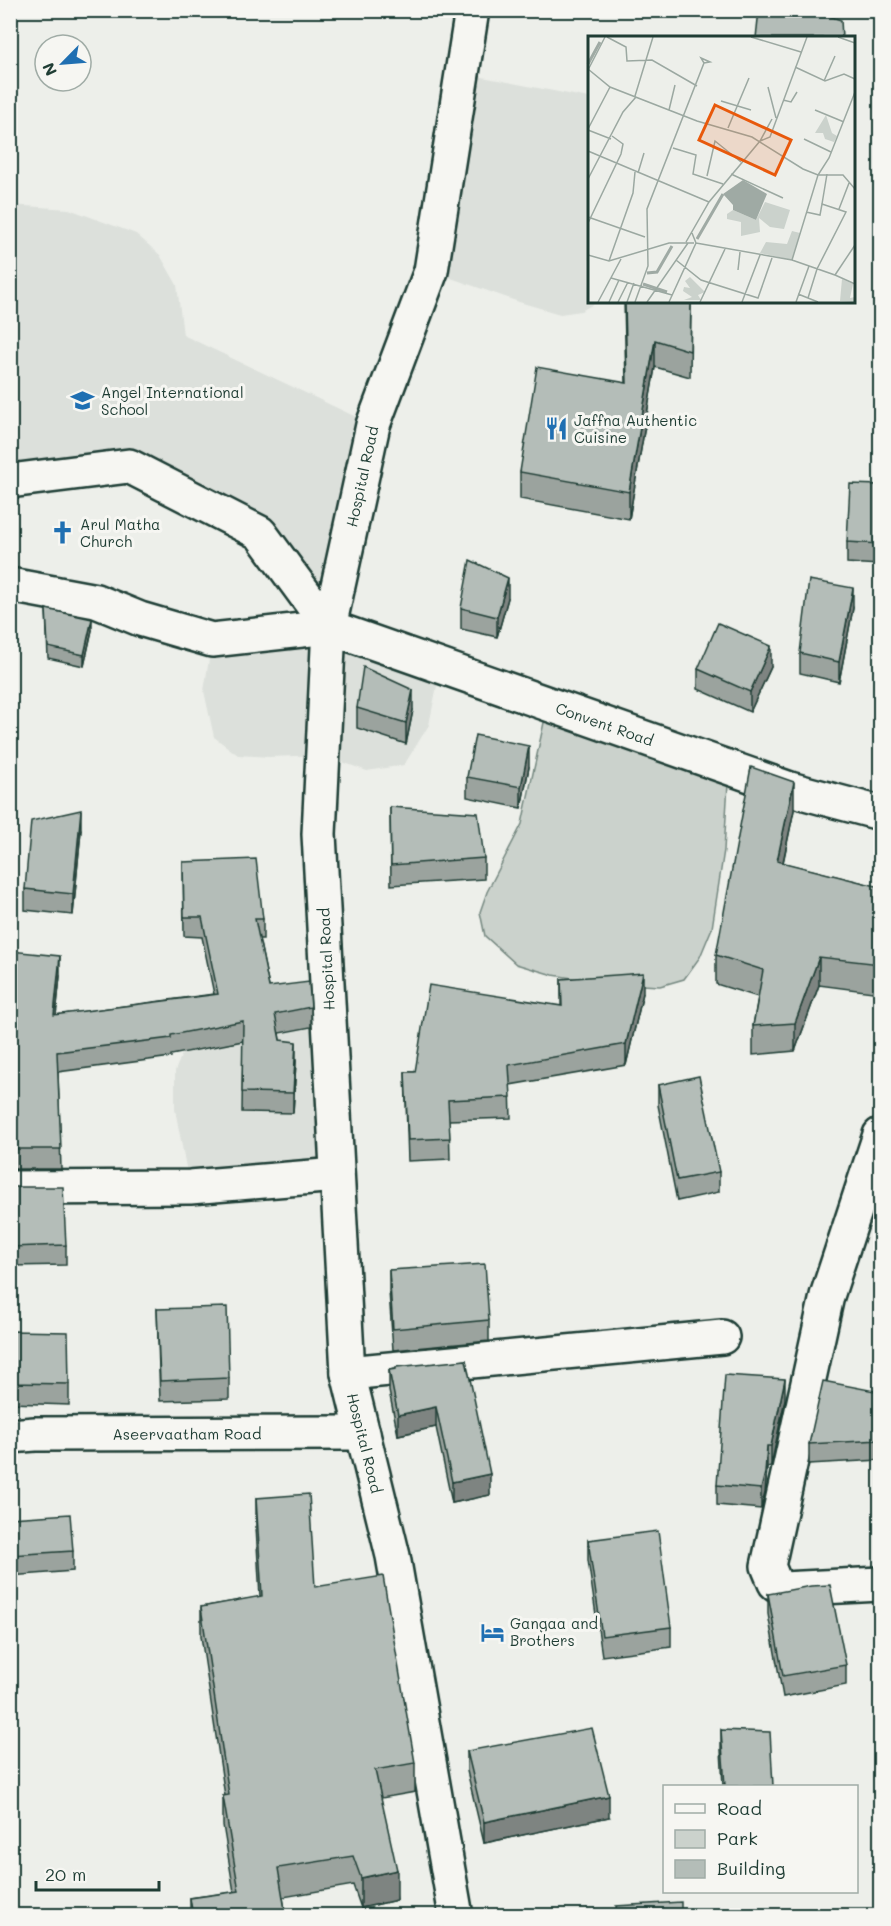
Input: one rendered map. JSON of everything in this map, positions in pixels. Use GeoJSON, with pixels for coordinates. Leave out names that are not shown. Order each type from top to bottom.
{"type":"FeatureCollection","features":[{"type":"Feature","properties":{"kind":"street","name":"Hospital Road"},"geometry":{"type":"LineString","coordinates":[[456,1916],[393,1556],[348,1372],[319,834],[329,627],[373,425],[431,271],[472,10]]}},
{"type":"Feature","properties":{"kind":"street"},"geometry":{"type":"LineString","coordinates":[[10,482],[129,466],[260,534],[329,627]]}},
{"type":"Feature","properties":{"kind":"street"},"geometry":{"type":"LineString","coordinates":[[10,585],[96,601],[140,619],[212,640],[329,627]]}},
{"type":"Feature","properties":{"kind":"street","name":"Convent Road"},"geometry":{"type":"LineString","coordinates":[[329,627],[790,789],[880,813]]}},
{"type":"Feature","properties":{"kind":"street"},"geometry":{"type":"LineString","coordinates":[[880,1135],[827,1296],[768,1566],[775,1583],[783,1589],[880,1584]]}},
{"type":"Feature","properties":{"kind":"street"},"geometry":{"type":"LineString","coordinates":[[10,1188],[190,1187],[337,1175]]}},
{"type":"Feature","properties":{"kind":"street"},"geometry":{"type":"LineString","coordinates":[[348,1372],[722,1337]]}},
{"type":"Feature","properties":{"kind":"street","name":"Aseervaatham Road"},"geometry":{"type":"LineString","coordinates":[[10,1436],[363,1433]]}},
{"type":"Feature","properties":{"kind":"shaded area"},"geometry":{"type":"Polygon","coordinates":[[[462,73],[588,98],[588,303],[595,303],[581,311],[560,314],[431,271],[462,73]]]}},
{"type":"Feature","properties":{"kind":"shaded area"},"geometry":{"type":"Polygon","coordinates":[[[10,205],[69,209],[136,234],[160,255],[177,285],[183,335],[373,425],[330,627],[441,666],[429,725],[404,765],[367,771],[323,755],[269,757],[238,755],[214,737],[204,691],[212,640],[329,627],[260,533],[129,466],[11,481],[10,205]]]}},
{"type":"Feature","properties":{"kind":"shaded area"},"geometry":{"type":"Polygon","coordinates":[[[254,1014],[329,1016],[337,1175],[189,1183],[175,1109],[175,1071],[188,1039],[254,1014]]]}},
{"type":"Feature","properties":{"kind":"green space"},"geometry":{"type":"Polygon","coordinates":[[[548,704],[729,767],[724,850],[712,928],[700,957],[684,979],[660,986],[605,983],[553,975],[516,964],[485,936],[480,912],[487,892],[522,824],[548,704]]]}},
{"type":"Feature","properties":{"kind":"building"},"geometry":{"type":"Polygon","coordinates":[[[759,10],[811,10],[841,20],[842,36],[756,36],[759,10]]]}},
{"type":"Feature","properties":{"kind":"building"},"geometry":{"type":"Polygon","coordinates":[[[625,303],[691,303],[690,351],[655,340],[629,492],[520,472],[537,367],[627,383],[625,303]]]}},
{"type":"Feature","properties":{"kind":"building"},"geometry":{"type":"Polygon","coordinates":[[[850,484],[880,485],[880,544],[847,542],[850,484]]]}},
{"type":"Feature","properties":{"kind":"building"},"geometry":{"type":"Polygon","coordinates":[[[470,560],[508,578],[497,617],[461,608],[470,560]]]}},
{"type":"Feature","properties":{"kind":"building"},"geometry":{"type":"Polygon","coordinates":[[[809,580],[853,588],[839,662],[800,653],[809,580]]]}},
{"type":"Feature","properties":{"kind":"building"},"geometry":{"type":"Polygon","coordinates":[[[46,609],[92,619],[84,655],[48,647],[46,609]]]}},
{"type":"Feature","properties":{"kind":"building"},"geometry":{"type":"Polygon","coordinates":[[[718,623],[771,646],[750,692],[698,669],[718,623]]]}},
{"type":"Feature","properties":{"kind":"building"},"geometry":{"type":"Polygon","coordinates":[[[363,667],[413,690],[406,723],[357,708],[363,667]]]}},
{"type":"Feature","properties":{"kind":"building"},"geometry":{"type":"Polygon","coordinates":[[[475,735],[529,746],[521,787],[467,777],[475,735]]]}},
{"type":"Feature","properties":{"kind":"building"},"geometry":{"type":"Polygon","coordinates":[[[751,767],[794,782],[777,861],[880,887],[880,964],[819,957],[795,1023],[753,1026],[763,970],[716,955],[751,767]]]}},
{"type":"Feature","properties":{"kind":"building"},"geometry":{"type":"Polygon","coordinates":[[[390,807],[478,813],[484,858],[391,865],[390,807]]]}},
{"type":"Feature","properties":{"kind":"building"},"geometry":{"type":"Polygon","coordinates":[[[81,810],[73,894],[25,889],[31,821],[81,810]]]}},
{"type":"Feature","properties":{"kind":"building"},"geometry":{"type":"Polygon","coordinates":[[[256,859],[263,919],[255,919],[269,987],[309,982],[311,1007],[275,1014],[280,1040],[296,1042],[293,1093],[242,1092],[243,1021],[171,1035],[171,1038],[57,1052],[61,1149],[10,1149],[11,951],[60,956],[54,1015],[218,994],[202,917],[184,917],[183,862],[256,859]]]}},
{"type":"Feature","properties":{"kind":"building"},"geometry":{"type":"Polygon","coordinates":[[[643,973],[626,1044],[509,1065],[511,1097],[448,1100],[450,1138],[408,1140],[405,1072],[415,1072],[429,985],[562,1006],[561,979],[643,973]]]}},
{"type":"Feature","properties":{"kind":"building"},"geometry":{"type":"Polygon","coordinates":[[[699,1076],[719,1172],[677,1180],[658,1085],[699,1076]]]}},
{"type":"Feature","properties":{"kind":"building"},"geometry":{"type":"Polygon","coordinates":[[[10,1187],[63,1187],[66,1245],[10,1247],[10,1187]]]}},
{"type":"Feature","properties":{"kind":"building"},"geometry":{"type":"Polygon","coordinates":[[[485,1264],[489,1320],[393,1329],[389,1270],[485,1264]]]}},
{"type":"Feature","properties":{"kind":"building"},"geometry":{"type":"Polygon","coordinates":[[[227,1307],[229,1378],[160,1381],[157,1309],[227,1307]]]}},
{"type":"Feature","properties":{"kind":"building"},"geometry":{"type":"Polygon","coordinates":[[[10,1331],[68,1332],[69,1384],[10,1383],[10,1331]]]}},
{"type":"Feature","properties":{"kind":"building"},"geometry":{"type":"Polygon","coordinates":[[[466,1360],[490,1474],[452,1482],[436,1407],[398,1415],[389,1370],[396,1369],[396,1367],[466,1360]]]}},
{"type":"Feature","properties":{"kind":"building"},"geometry":{"type":"Polygon","coordinates":[[[725,1375],[785,1379],[771,1446],[767,1446],[761,1489],[717,1485],[725,1375]]]}},
{"type":"Feature","properties":{"kind":"building"},"geometry":{"type":"Polygon","coordinates":[[[823,1381],[880,1392],[880,1440],[809,1444],[823,1381]]]}},
{"type":"Feature","properties":{"kind":"building"},"geometry":{"type":"Polygon","coordinates":[[[309,1494],[315,1587],[383,1576],[415,1763],[375,1770],[397,1870],[361,1878],[353,1856],[278,1868],[286,1916],[193,1916],[190,1898],[239,1891],[223,1796],[229,1795],[201,1607],[262,1596],[256,1498],[309,1494]]]}},
{"type":"Feature","properties":{"kind":"building"},"geometry":{"type":"Polygon","coordinates":[[[70,1514],[73,1551],[10,1555],[10,1518],[70,1514]]]}},
{"type":"Feature","properties":{"kind":"building"},"geometry":{"type":"Polygon","coordinates":[[[658,1531],[671,1627],[602,1636],[588,1540],[658,1531]]]}},
{"type":"Feature","properties":{"kind":"building"},"geometry":{"type":"Polygon","coordinates":[[[830,1585],[846,1665],[783,1676],[768,1594],[830,1585]]]}},
{"type":"Feature","properties":{"kind":"building"},"geometry":{"type":"Polygon","coordinates":[[[592,1728],[609,1796],[484,1822],[467,1751],[592,1728]]]}},
{"type":"Feature","properties":{"kind":"building"},"geometry":{"type":"Polygon","coordinates":[[[721,1730],[770,1732],[773,1785],[725,1785],[721,1730]]]}},
{"type":"Feature","properties":{"kind":"building"},"geometry":{"type":"Polygon","coordinates":[[[681,1902],[681,1916],[617,1916],[616,1906],[681,1902]]]}},
{"type":"Feature","properties":{"kind":"place","name":"Angel International School"},"geometry":{"type":"Point","coordinates":[83,401]}},
{"type":"Feature","properties":{"kind":"place","name":"Jaffna Authentic Cuisine"},"geometry":{"type":"Point","coordinates":[556,429]}},
{"type":"Feature","properties":{"kind":"place","name":"Arul Matha Church"},"geometry":{"type":"Point","coordinates":[62,533]}},
{"type":"Feature","properties":{"kind":"place","name":"Gangaa and Brothers"},"geometry":{"type":"Point","coordinates":[492,1632]}}]}
